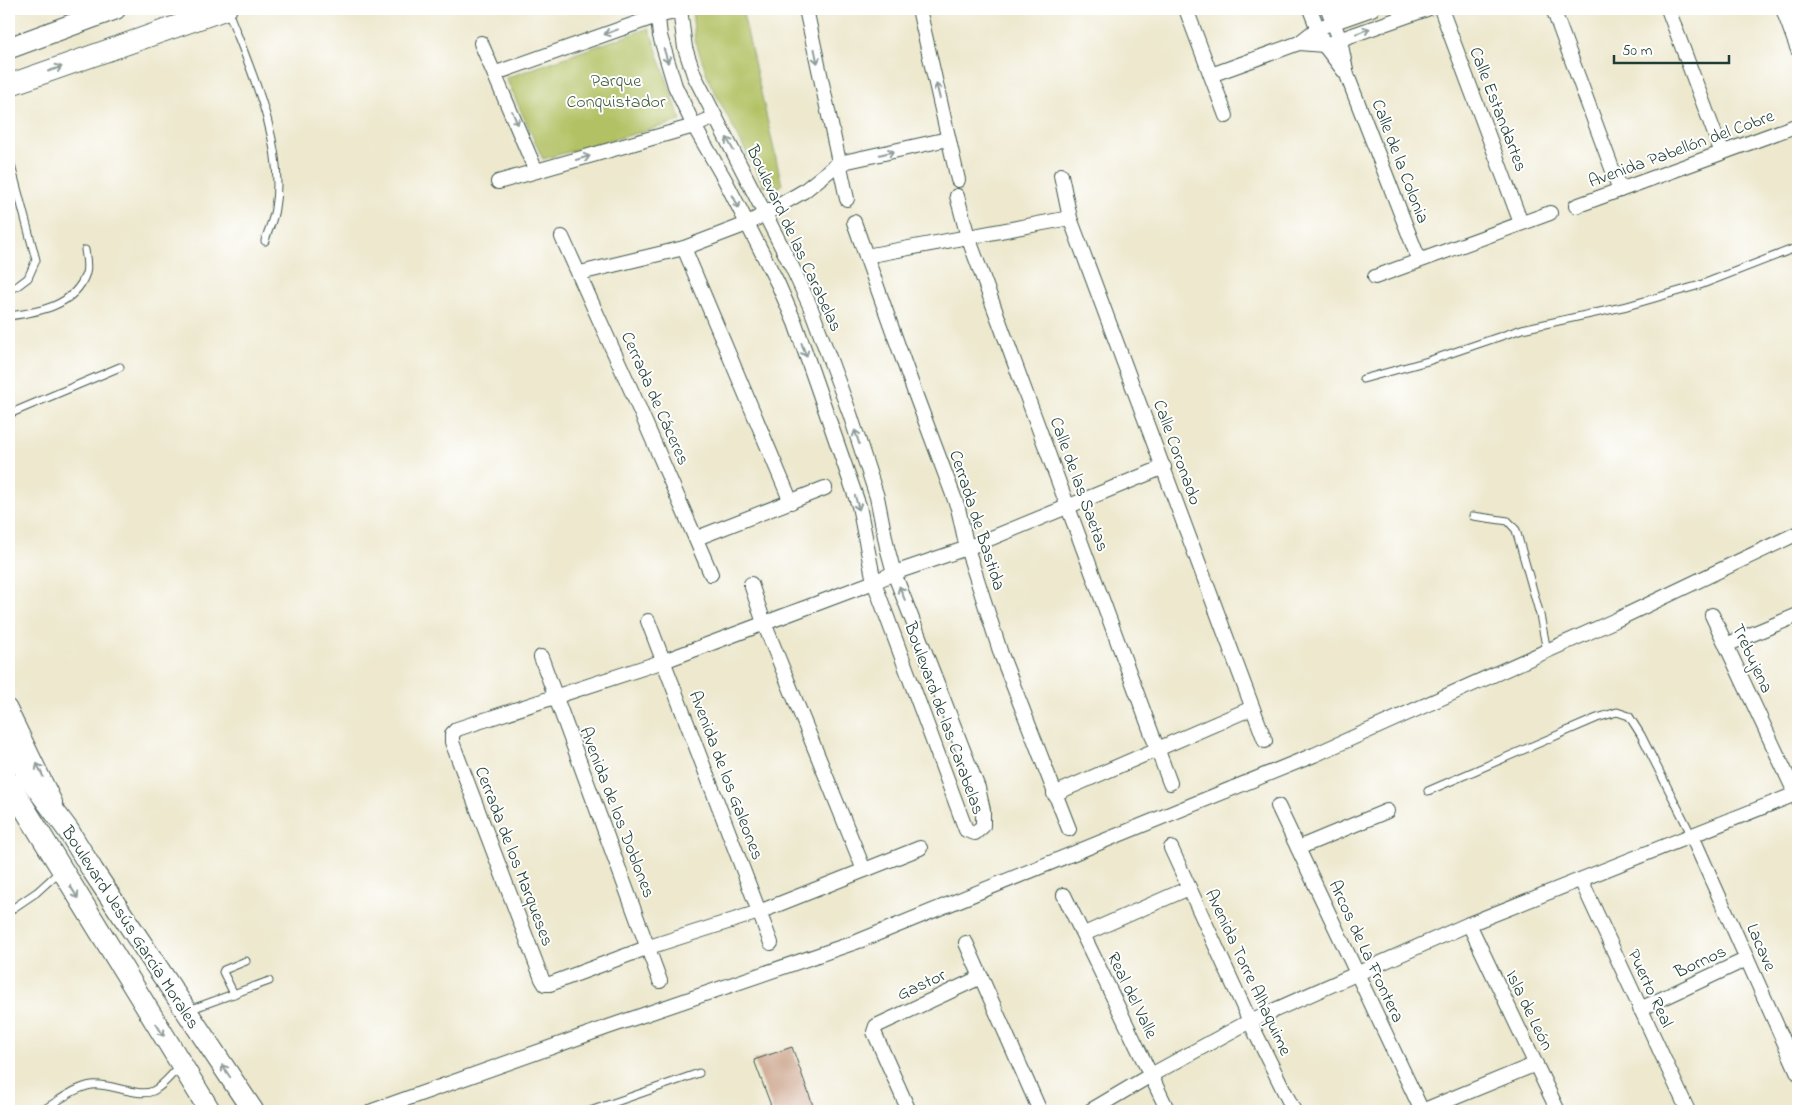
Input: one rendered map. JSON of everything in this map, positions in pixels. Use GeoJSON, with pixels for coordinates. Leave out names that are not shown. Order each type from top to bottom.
{"type":"FeatureCollection","features":[{"type":"Feature","properties":{"kind":"main road"},"geometry":{"type":"LineString","coordinates":[[9,48],[114,9]]}},
{"type":"Feature","properties":{"kind":"main road"},"geometry":{"type":"LineString","coordinates":[[9,86],[227,9]]}},
{"type":"Feature","properties":{"kind":"main road","name":"Boulevard Jesús García Morales"},"geometry":{"type":"LineString","coordinates":[[9,742],[28,776],[68,830],[253,1111]]}},
{"type":"Feature","properties":{"kind":"main road","name":"Boulevard Jesús García Morales"},"geometry":{"type":"LineString","coordinates":[[9,783],[39,835],[210,1111]]}},
{"type":"Feature","properties":{"kind":"street"},"geometry":{"type":"LineString","coordinates":[[806,9],[847,199]]}},
{"type":"Feature","properties":{"kind":"street"},"geometry":{"type":"LineString","coordinates":[[919,9],[958,180]]}},
{"type":"Feature","properties":{"kind":"street"},"geometry":{"type":"LineString","coordinates":[[1186,9],[1226,116]]}},
{"type":"Feature","properties":{"kind":"street","name":"Calle de la Colonia"},"geometry":{"type":"LineString","coordinates":[[1310,9],[1324,45],[1347,75]]}},
{"type":"Feature","properties":{"kind":"street","name":"Calle de la Colonia"},"geometry":{"type":"LineString","coordinates":[[1328,9],[1340,40],[1347,75],[1419,260]]}},
{"type":"Feature","properties":{"kind":"street"},"geometry":{"type":"LineString","coordinates":[[1211,75],[1299,43],[1318,28],[1372,9]]}},
{"type":"Feature","properties":{"kind":"street"},"geometry":{"type":"LineString","coordinates":[[1299,43],[1324,45],[1427,9]]}},
{"type":"Feature","properties":{"kind":"street","name":"Calle Estandartes"},"geometry":{"type":"LineString","coordinates":[[1441,9],[1521,223]]}},
{"type":"Feature","properties":{"kind":"street"},"geometry":{"type":"LineString","coordinates":[[1553,9],[1620,190]]}},
{"type":"Feature","properties":{"kind":"street"},"geometry":{"type":"LineString","coordinates":[[1668,9],[1722,152]]}},
{"type":"Feature","properties":{"kind":"street"},"geometry":{"type":"LineString","coordinates":[[496,73],[657,12],[680,10]]}},
{"type":"Feature","properties":{"kind":"street","name":"Boulevard de las Carabelas"},"geometry":{"type":"LineString","coordinates":[[657,12],[660,36],[675,86],[694,126],[725,180],[778,284],[795,323],[859,506],[874,582],[966,830],[975,833],[983,826],[983,810],[978,788],[894,573],[886,547],[877,497],[825,342],[810,306],[766,215],[694,75],[685,48],[680,10]]}},
{"type":"Feature","properties":{"kind":"street"},"geometry":{"type":"LineString","coordinates":[[1789,13],[1798,50]]}},
{"type":"Feature","properties":{"kind":"street"},"geometry":{"type":"LineString","coordinates":[[482,42],[536,171]]}},
{"type":"Feature","properties":{"kind":"street"},"geometry":{"type":"LineString","coordinates":[[498,182],[694,126],[715,117]]}},
{"type":"Feature","properties":{"kind":"street","name":"Avenida Pabellón del Cobre"},"geometry":{"type":"LineString","coordinates":[[1576,206],[1798,125]]}},
{"type":"Feature","properties":{"kind":"street"},"geometry":{"type":"LineString","coordinates":[[580,273],[684,248],[747,224],[766,215],[804,191],[839,164],[948,138]]}},
{"type":"Feature","properties":{"kind":"street","name":"Calle Coronado"},"geometry":{"type":"LineString","coordinates":[[1061,175],[1070,218],[1265,741]]}},
{"type":"Feature","properties":{"kind":"street","name":"Calle de las Saetas"},"geometry":{"type":"LineString","coordinates":[[957,196],[968,237],[1170,783]]}},
{"type":"Feature","properties":{"kind":"street"},"geometry":{"type":"LineString","coordinates":[[1375,277],[1550,213]]}},
{"type":"Feature","properties":{"kind":"street"},"geometry":{"type":"LineString","coordinates":[[866,256],[1070,218]]}},
{"type":"Feature","properties":{"kind":"street","name":"Cerrada de Bastida"},"geometry":{"type":"LineString","coordinates":[[854,222],[958,508],[967,548],[1001,654],[1069,829]]}},
{"type":"Feature","properties":{"kind":"street","name":"Cerrada de Cáceres"},"geometry":{"type":"LineString","coordinates":[[562,237],[580,273],[712,574]]}},
{"type":"Feature","properties":{"kind":"street"},"geometry":{"type":"LineString","coordinates":[[684,248],[791,502]]}},
{"type":"Feature","properties":{"kind":"street","name":"Cerrada de los Marqueses"},"geometry":{"type":"LineString","coordinates":[[920,848],[758,912],[649,947],[550,984],[545,984],[452,742],[452,734],[458,728],[664,660],[894,573],[967,548],[1164,467]]}},
{"type":"Feature","properties":{"kind":"street"},"geometry":{"type":"LineString","coordinates":[[697,538],[825,488]]}},
{"type":"Feature","properties":{"kind":"street"},"geometry":{"type":"LineString","coordinates":[[372,1111],[608,1027],[859,941],[1314,755],[1616,620],[1798,533]]}},
{"type":"Feature","properties":{"kind":"street"},"geometry":{"type":"LineString","coordinates":[[751,584],[764,623],[864,870]]}},
{"type":"Feature","properties":{"kind":"street","name":"Trebujena"},"geometry":{"type":"LineString","coordinates":[[1712,615],[1798,795]]}},
{"type":"Feature","properties":{"kind":"street"},"geometry":{"type":"LineString","coordinates":[[1726,645],[1798,615]]}},
{"type":"Feature","properties":{"kind":"street","name":"Avenida de los Galeones"},"geometry":{"type":"LineString","coordinates":[[648,621],[770,944]]}},
{"type":"Feature","properties":{"kind":"street","name":"Avenida de los Doblones"},"geometry":{"type":"LineString","coordinates":[[541,657],[660,981]]}},
{"type":"Feature","properties":{"kind":"street"},"geometry":{"type":"LineString","coordinates":[[9,707],[68,830]]}},
{"type":"Feature","properties":{"kind":"street"},"geometry":{"type":"LineString","coordinates":[[1054,794],[1252,708]]}},
{"type":"Feature","properties":{"kind":"street"},"geometry":{"type":"LineString","coordinates":[[1090,1111],[1250,1021],[1469,924],[1798,795]]}},
{"type":"Feature","properties":{"kind":"street"},"geometry":{"type":"LineString","coordinates":[[9,804],[39,835]]}},
{"type":"Feature","properties":{"kind":"street","name":"Arcos de La Frontera"},"geometry":{"type":"LineString","coordinates":[[1278,806],[1422,1111]]}},
{"type":"Feature","properties":{"kind":"street"},"geometry":{"type":"LineString","coordinates":[[1298,848],[1386,811]]}},
{"type":"Feature","properties":{"kind":"street","name":"Lacave"},"geometry":{"type":"LineString","coordinates":[[1692,836],[1798,1073]]}},
{"type":"Feature","properties":{"kind":"street","name":"Avenida Torre Alhaquime"},"geometry":{"type":"LineString","coordinates":[[1171,848],[1250,1021],[1294,1111]]}},
{"type":"Feature","properties":{"kind":"street","name":"Puerto Real"},"geometry":{"type":"LineString","coordinates":[[1581,880],[1688,1111]]}},
{"type":"Feature","properties":{"kind":"street"},"geometry":{"type":"LineString","coordinates":[[1084,934],[1189,888]]}},
{"type":"Feature","properties":{"kind":"street","name":"Real del Valle"},"geometry":{"type":"LineString","coordinates":[[1064,894],[1168,1111]]}},
{"type":"Feature","properties":{"kind":"street","name":"Isla de León"},"geometry":{"type":"LineString","coordinates":[[1469,924],[1558,1111]]}},
{"type":"Feature","properties":{"kind":"street"},"geometry":{"type":"LineString","coordinates":[[966,943],[1040,1111]]}},
{"type":"Feature","properties":{"kind":"street","name":"Bornos"},"geometry":{"type":"LineString","coordinates":[[1640,1009],[1748,959]]}},
{"type":"Feature","properties":{"kind":"street","name":"Gastor"},"geometry":{"type":"LineString","coordinates":[[909,1111],[874,1032],[876,1026],[981,977]]}},
{"type":"Feature","properties":{"kind":"street"},"geometry":{"type":"LineString","coordinates":[[1422,1111],[1536,1064]]}},
{"type":"Feature","properties":{"kind":"lane"},"geometry":{"type":"LineString","coordinates":[[227,9],[264,108],[278,170],[275,208],[265,241]]}},
{"type":"Feature","properties":{"kind":"lane"},"geometry":{"type":"LineString","coordinates":[[9,158],[36,260],[28,278],[16,287],[9,288]]}},
{"type":"Feature","properties":{"kind":"lane"},"geometry":{"type":"LineString","coordinates":[[1363,379],[1428,361],[1522,330],[1627,306],[1700,285],[1798,246]]}},
{"type":"Feature","properties":{"kind":"lane"},"geometry":{"type":"LineString","coordinates":[[9,316],[60,304],[77,291],[87,271],[85,250]]}},
{"type":"Feature","properties":{"kind":"lane"},"geometry":{"type":"LineString","coordinates":[[9,414],[120,367]]}},
{"type":"Feature","properties":{"kind":"lane"},"geometry":{"type":"LineString","coordinates":[[1473,516],[1500,518],[1508,521],[1516,530],[1532,583],[1547,651]]}},
{"type":"Feature","properties":{"kind":"lane"},"geometry":{"type":"LineString","coordinates":[[1428,792],[1597,718],[1617,712],[1629,716],[1641,735],[1692,836]]}},
{"type":"Feature","properties":{"kind":"lane"},"geometry":{"type":"LineString","coordinates":[[9,912],[37,892],[61,870]]}},
{"type":"Feature","properties":{"kind":"lane"},"geometry":{"type":"LineString","coordinates":[[234,994],[223,972],[246,961]]}},
{"type":"Feature","properties":{"kind":"lane"},"geometry":{"type":"LineString","coordinates":[[186,1011],[269,981]]}},
{"type":"Feature","properties":{"kind":"lane"},"geometry":{"type":"LineString","coordinates":[[41,1111],[76,1091],[92,1085],[152,1092],[182,1064]]}},
{"type":"Feature","properties":{"kind":"lane"},"geometry":{"type":"LineString","coordinates":[[590,1111],[699,1072]]}},
{"type":"Feature","properties":{"kind":"green space"},"geometry":{"type":"Polygon","coordinates":[[[692,9],[742,9],[782,185],[778,188],[764,186],[710,83],[695,40],[692,9]]]}},
{"type":"Feature","properties":{"kind":"green space","name":"Parque Conquistador"},"geometry":{"type":"Polygon","coordinates":[[[649,28],[681,121],[543,159],[506,78],[649,28]]]}},
{"type":"Feature","properties":{"kind":"building"},"geometry":{"type":"Polygon","coordinates":[[[792,1047],[815,1111],[773,1111],[754,1060],[792,1047]]]}}]}
